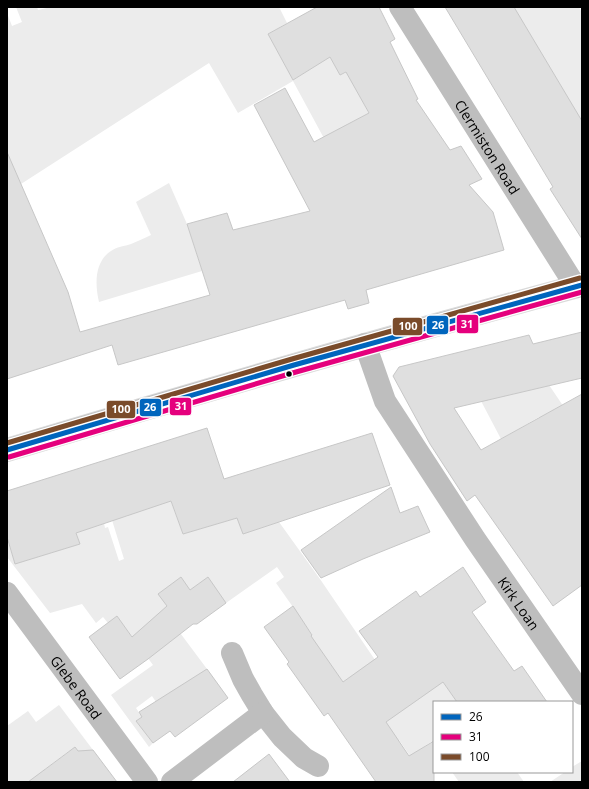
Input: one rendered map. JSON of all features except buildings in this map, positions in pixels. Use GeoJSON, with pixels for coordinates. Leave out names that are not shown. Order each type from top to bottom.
{"type":"FeatureCollection","features":[{"type":"Feature","properties":{"kind":"street","name":"Clermiston Road"},"geometry":{"type":"LineString","coordinates":[[400,7],[579,286]]}},
{"type":"Feature","properties":{"kind":"street"},"geometry":{"type":"LineString","coordinates":[[7,450],[365,344],[579,286]]}},
{"type":"Feature","properties":{"kind":"street","name":"Kirk Loan"},"geometry":{"type":"LineString","coordinates":[[365,344],[385,401],[484,552],[582,694]]}},
{"type":"Feature","properties":{"kind":"street","name":"Glebe Road"},"geometry":{"type":"LineString","coordinates":[[7,593],[146,782]]}},
{"type":"Feature","properties":{"kind":"street"},"geometry":{"type":"LineString","coordinates":[[232,653],[243,679],[263,713],[282,737],[304,758],[318,766]]}},
{"type":"Feature","properties":{"kind":"street"},"geometry":{"type":"LineString","coordinates":[[172,782],[263,713]]}},
{"type":"Feature","properties":{"kind":"shaded area"},"geometry":{"type":"Polygon","coordinates":[[[16,7],[37,7],[38,10],[51,7],[279,7],[287,23],[268,34],[293,80],[330,57],[340,75],[348,72],[370,116],[365,115],[343,127],[333,155],[293,81],[238,113],[209,63],[7,193],[7,13],[12,26],[22,22],[16,7]]]}},
{"type":"Feature","properties":{"kind":"shaded area"},"geometry":{"type":"Polygon","coordinates":[[[514,7],[579,7],[582,13],[582,121],[514,7]]]}},
{"type":"Feature","properties":{"kind":"shaded area"},"geometry":{"type":"Polygon","coordinates":[[[169,183],[187,224],[202,271],[99,302],[97,274],[101,261],[115,248],[131,244],[151,235],[136,202],[169,183]]]}},
{"type":"Feature","properties":{"kind":"shaded area"},"geometry":{"type":"Polygon","coordinates":[[[549,385],[572,419],[539,417],[501,439],[481,401],[549,385]]]}},
{"type":"Feature","properties":{"kind":"shaded area"},"geometry":{"type":"Polygon","coordinates":[[[173,487],[171,502],[183,534],[237,518],[279,522],[320,579],[407,707],[423,696],[440,678],[456,701],[433,701],[433,745],[431,742],[410,756],[399,740],[392,744],[360,690],[350,677],[343,682],[312,638],[299,643],[312,634],[276,583],[284,577],[277,567],[226,603],[208,577],[190,590],[181,577],[159,594],[167,606],[163,610],[207,669],[158,705],[152,696],[136,708],[142,717],[136,721],[153,743],[149,747],[111,695],[153,665],[117,616],[108,623],[103,617],[96,623],[82,604],[50,613],[7,557],[7,542],[15,564],[80,544],[72,519],[104,523],[105,528],[108,527],[119,561],[124,559],[112,520],[128,516],[124,503],[173,487]]]}},
{"type":"Feature","properties":{"kind":"shaded area"},"geometry":{"type":"Polygon","coordinates":[[[59,705],[93,750],[84,758],[79,751],[69,751],[45,769],[52,782],[7,782],[7,726],[28,711],[36,722],[59,705]]]}},
{"type":"Feature","properties":{"kind":"shaded area"},"geometry":{"type":"Polygon","coordinates":[[[582,761],[582,782],[550,782],[564,773],[573,773],[573,766],[582,761]]]}},
{"type":"Feature","properties":{"kind":"shaded area"},"geometry":{"type":"Polygon","coordinates":[[[453,773],[518,773],[524,782],[459,782],[453,773]]]}},
{"type":"Feature","properties":{"kind":"transit line","name":"100"},"geometry":{"type":"LineString","coordinates":[[7,443],[292,359],[580,278]]}},
{"type":"Feature","properties":{"kind":"transit line","name":"26"},"geometry":{"type":"LineString","coordinates":[[7,450],[294,365],[582,285]]}},
{"type":"Feature","properties":{"kind":"transit line","name":"31"},"geometry":{"type":"LineString","coordinates":[[9,457],[296,372],[582,292]]}}]}
